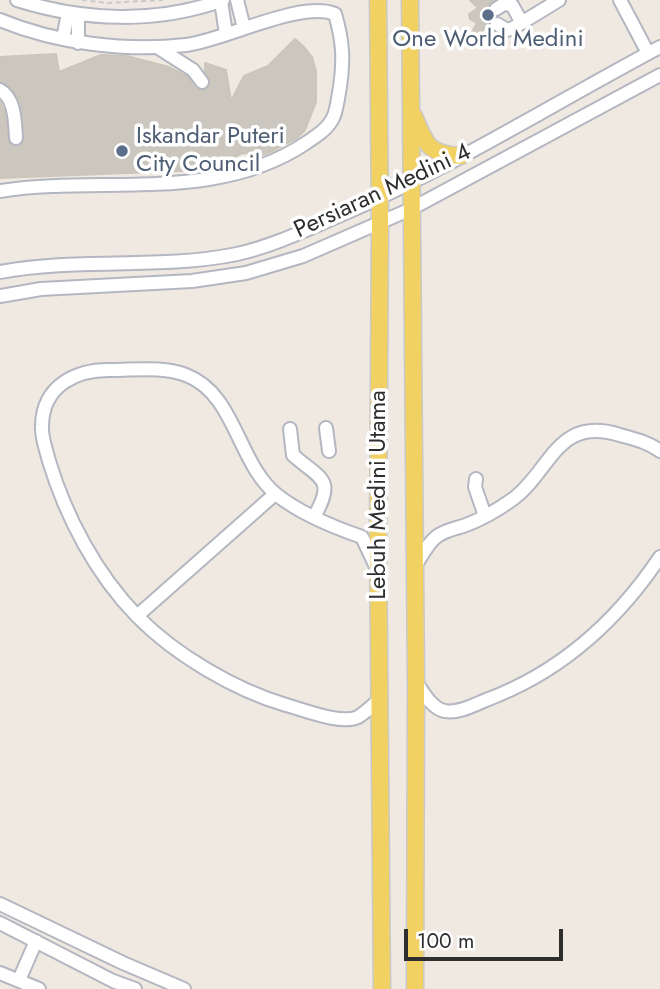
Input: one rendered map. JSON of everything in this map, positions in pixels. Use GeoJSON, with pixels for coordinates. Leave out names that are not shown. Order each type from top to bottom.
{"type":"FeatureCollection","features":[{"type":"Feature","properties":{"kind":"main road","name":"Lebuh Medini Utama"},"geometry":{"type":"LineString","coordinates":[[378,0],[380,987]]}},
{"type":"Feature","properties":{"kind":"main road","name":"Lebuh Medini Utama"},"geometry":{"type":"LineString","coordinates":[[410,0],[416,988]]}},
{"type":"Feature","properties":{"kind":"main road"},"geometry":{"type":"LineString","coordinates":[[411,107],[430,148],[445,155],[461,156]]}},
{"type":"Feature","properties":{"kind":"street"},"geometry":{"type":"LineString","coordinates":[[17,0],[73,14],[139,18],[222,0],[226,34]]}},
{"type":"Feature","properties":{"kind":"street"},"geometry":{"type":"LineString","coordinates":[[237,0],[244,29]]}},
{"type":"Feature","properties":{"kind":"street"},"geometry":{"type":"LineString","coordinates":[[497,24],[507,30],[559,0]]}},
{"type":"Feature","properties":{"kind":"street"},"geometry":{"type":"LineString","coordinates":[[620,0],[654,50]]}},
{"type":"Feature","properties":{"kind":"street"},"geometry":{"type":"LineString","coordinates":[[496,9],[504,4],[512,5],[522,23]]}},
{"type":"Feature","properties":{"kind":"street"},"geometry":{"type":"LineString","coordinates":[[0,20],[19,28],[78,43],[157,47],[205,42],[244,29],[262,19],[293,12],[327,10],[335,14],[341,32],[344,61],[333,117],[322,132],[294,151],[260,165],[208,180],[163,184],[29,187],[0,191]]}},
{"type":"Feature","properties":{"kind":"street"},"geometry":{"type":"LineString","coordinates":[[63,39],[73,14]]}},
{"type":"Feature","properties":{"kind":"street"},"geometry":{"type":"LineString","coordinates":[[73,14],[78,43]]}},
{"type":"Feature","properties":{"kind":"street"},"geometry":{"type":"LineString","coordinates":[[157,47],[193,70],[202,82]]}},
{"type":"Feature","properties":{"kind":"street","name":"Persiaran Medini 4"},"geometry":{"type":"LineString","coordinates":[[0,272],[33,266],[191,261],[239,253],[297,234],[380,198],[654,50]]}},
{"type":"Feature","properties":{"kind":"street","name":"Persiaran Medini 4"},"geometry":{"type":"LineString","coordinates":[[0,296],[41,289],[192,281],[246,273],[303,256],[411,209],[660,75]]}},
{"type":"Feature","properties":{"kind":"street"},"geometry":{"type":"LineString","coordinates":[[0,90],[6,93],[11,103],[16,138]]}},
{"type":"Feature","properties":{"kind":"street"},"geometry":{"type":"LineString","coordinates":[[378,571],[362,537],[314,517],[275,494],[240,442],[222,404],[206,387],[187,375],[169,371],[97,370],[76,374],[57,387],[46,405],[41,424],[44,444],[67,510],[88,549],[137,616],[169,643],[235,686],[277,702],[336,719],[357,718],[379,700]]}},
{"type":"Feature","properties":{"kind":"street"},"geometry":{"type":"LineString","coordinates":[[326,428],[329,451]]}},
{"type":"Feature","properties":{"kind":"street"},"geometry":{"type":"LineString","coordinates":[[290,429],[293,455],[321,479],[325,486],[325,498],[314,517]]}},
{"type":"Feature","properties":{"kind":"street"},"geometry":{"type":"LineString","coordinates":[[414,569],[433,539],[485,516],[515,498],[549,456],[575,436],[593,430],[608,431],[652,445],[660,451]]}},
{"type":"Feature","properties":{"kind":"street"},"geometry":{"type":"LineString","coordinates":[[476,479],[475,487],[485,516]]}},
{"type":"Feature","properties":{"kind":"street"},"geometry":{"type":"LineString","coordinates":[[137,616],[275,494]]}},
{"type":"Feature","properties":{"kind":"street"},"geometry":{"type":"LineString","coordinates":[[416,682],[430,702],[446,712],[463,709],[500,695],[532,679],[591,639],[639,588],[660,557]]}},
{"type":"Feature","properties":{"kind":"street"},"geometry":{"type":"LineString","coordinates":[[0,904],[184,989]]}},
{"type":"Feature","properties":{"kind":"street"},"geometry":{"type":"LineString","coordinates":[[0,923],[113,981],[135,989]]}},
{"type":"Feature","properties":{"kind":"street"},"geometry":{"type":"LineString","coordinates":[[19,980],[36,941]]}},
{"type":"Feature","properties":{"kind":"street"},"geometry":{"type":"LineString","coordinates":[[0,973],[39,989]]}},
{"type":"Feature","properties":{"kind":"path"},"geometry":{"type":"LineString","coordinates":[[82,0],[107,3],[163,0]]}},
{"type":"Feature","properties":{"kind":"path"},"geometry":{"type":"LineString","coordinates":[[107,3],[111,0]]}},
{"type":"Feature","properties":{"kind":"building"},"geometry":{"type":"Polygon","coordinates":[[[470,0],[494,0],[487,9],[492,17],[488,23],[489,28],[497,34],[494,39],[485,27],[478,39],[472,32],[477,23],[470,19],[469,14],[478,8],[470,0]]]}},
{"type":"Feature","properties":{"kind":"building"},"geometry":{"type":"Polygon","coordinates":[[[295,39],[312,57],[316,71],[316,102],[305,130],[297,138],[270,152],[262,155],[243,153],[204,170],[0,178],[0,102],[5,113],[9,143],[20,146],[25,137],[19,101],[12,88],[0,81],[0,57],[56,54],[59,72],[101,55],[127,56],[169,67],[188,77],[195,88],[202,91],[208,89],[211,82],[205,71],[205,63],[226,70],[231,101],[244,76],[268,66],[295,39]]]}},
{"type":"Feature","properties":{"kind":"place","name":"One World Medini"},"geometry":{"type":"Point","coordinates":[488,15]}},
{"type":"Feature","properties":{"kind":"place","name":"Iskandar Puteri City Council"},"geometry":{"type":"Point","coordinates":[122,151]}}]}
